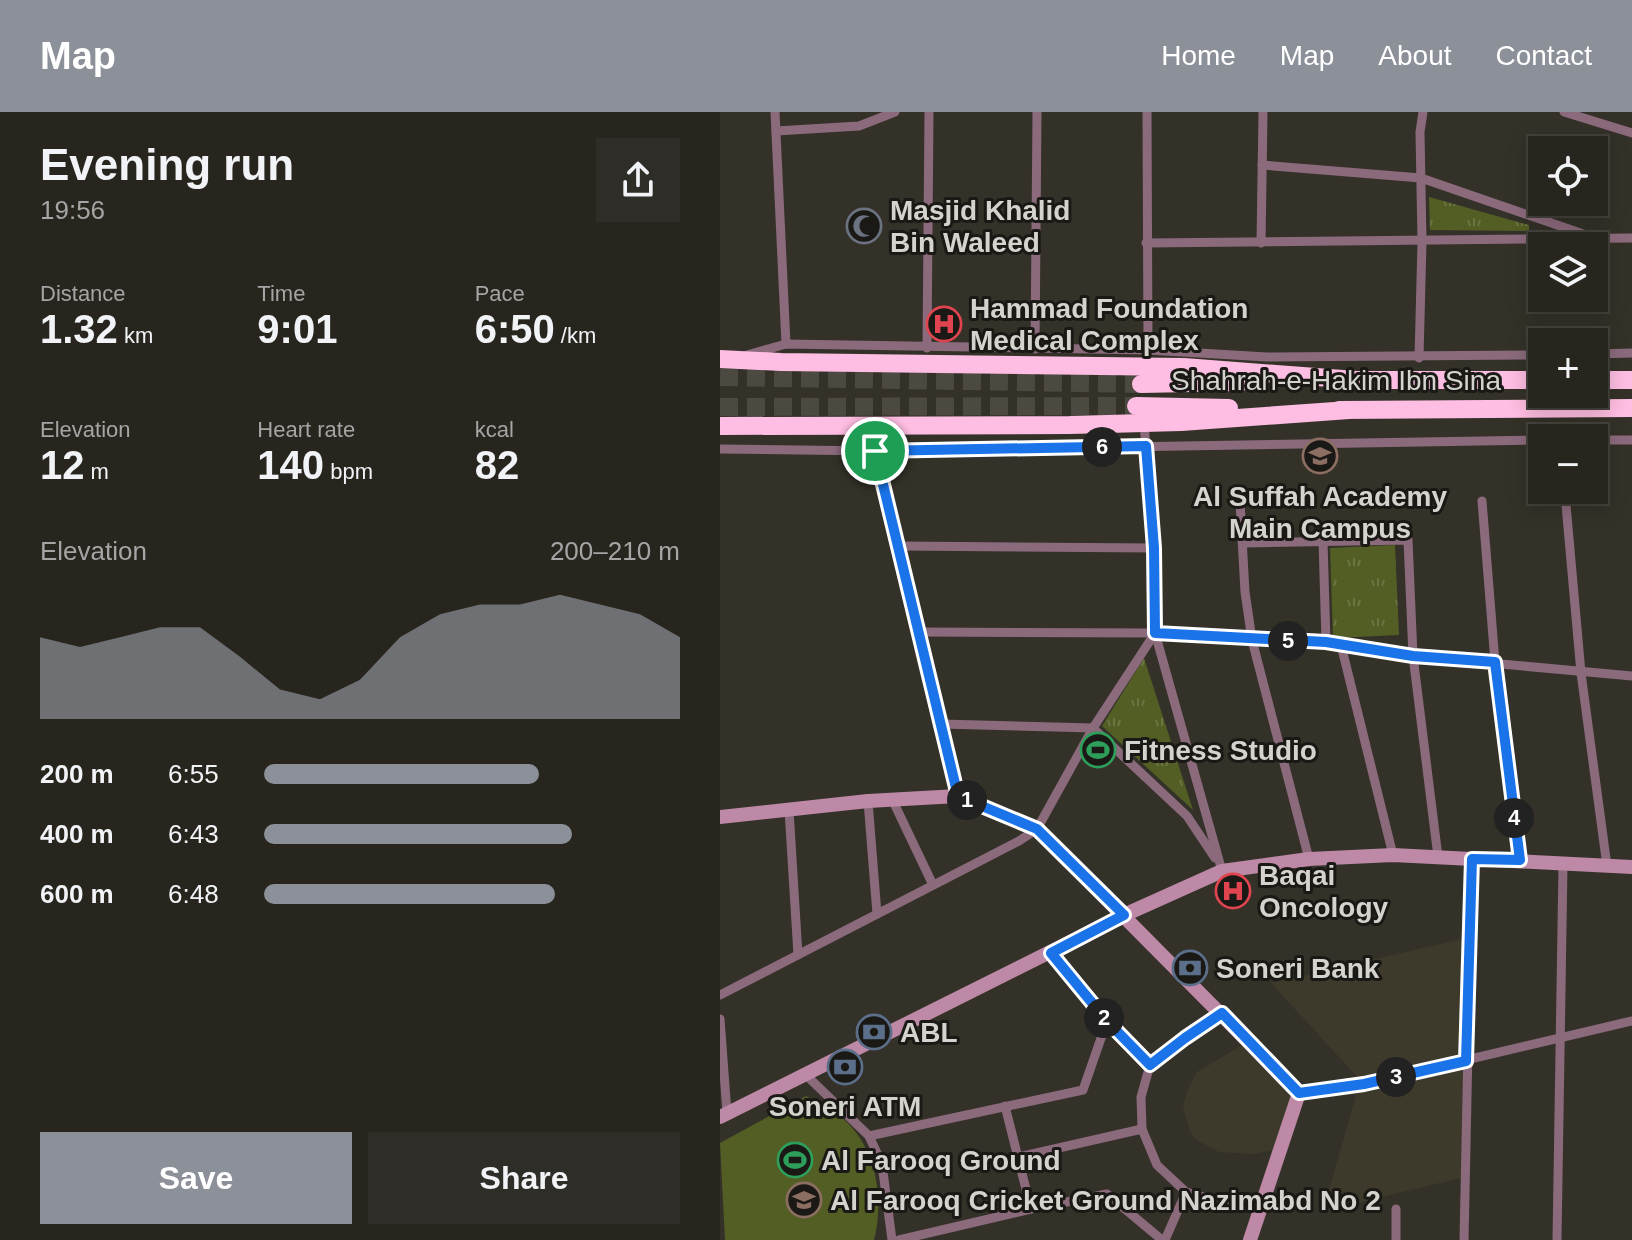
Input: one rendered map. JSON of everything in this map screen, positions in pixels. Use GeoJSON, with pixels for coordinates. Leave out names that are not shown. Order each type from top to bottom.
{"type":"FeatureCollection","features":[{"type":"Feature","properties":{"kind":"highway"},"geometry":{"type":"LineString","coordinates":[[726,359],[1086,359],[1356,380]]}},
{"type":"Feature","properties":{"kind":"highway","name":"Shahrah-e-Hakim Ibn Sina"},"geometry":{"type":"LineString","coordinates":[[1141,384],[1528,380]]}},
{"type":"Feature","properties":{"kind":"highway"},"geometry":{"type":"LineString","coordinates":[[1608,380],[1632,380]]}},
{"type":"Feature","properties":{"kind":"highway","name":"Shahrah-e-Hakim Ibn Sina"},"geometry":{"type":"LineString","coordinates":[[720,426],[1349,410],[1632,408]]}},
{"type":"Feature","properties":{"kind":"street"},"geometry":{"type":"LineString","coordinates":[[775,112],[786,344]]}},
{"type":"Feature","properties":{"kind":"street"},"geometry":{"type":"LineString","coordinates":[[776,131],[859,126],[895,112]]}},
{"type":"Feature","properties":{"kind":"street"},"geometry":{"type":"LineString","coordinates":[[927,348],[929,112]]}},
{"type":"Feature","properties":{"kind":"street"},"geometry":{"type":"LineString","coordinates":[[1035,349],[1037,112]]}},
{"type":"Feature","properties":{"kind":"street"},"geometry":{"type":"LineString","coordinates":[[1147,112],[1148,350]]}},
{"type":"Feature","properties":{"kind":"street"},"geometry":{"type":"LineString","coordinates":[[1261,243],[1263,112]]}},
{"type":"Feature","properties":{"kind":"street"},"geometry":{"type":"LineString","coordinates":[[1419,358],[1422,242],[1420,132],[1423,112]]}},
{"type":"Feature","properties":{"kind":"street"},"geometry":{"type":"LineString","coordinates":[[1564,112],[1632,133]]}},
{"type":"Feature","properties":{"kind":"street"},"geometry":{"type":"LineString","coordinates":[[1262,165],[1421,178],[1578,232]]}},
{"type":"Feature","properties":{"kind":"street"},"geometry":{"type":"LineString","coordinates":[[1608,239],[1632,238]]}},
{"type":"Feature","properties":{"kind":"street"},"geometry":{"type":"LineString","coordinates":[[1146,243],[1528,240]]}},
{"type":"Feature","properties":{"kind":"street"},"geometry":{"type":"LineString","coordinates":[[726,359],[786,344],[1035,349],[1086,359],[1148,350],[1267,357],[1528,355]]}},
{"type":"Feature","properties":{"kind":"street"},"geometry":{"type":"LineString","coordinates":[[1608,354],[1632,353]]}},
{"type":"Feature","properties":{"kind":"street"},"geometry":{"type":"LineString","coordinates":[[1140,415],[1146,446],[1154,548],[1155,633],[1222,871]]}},
{"type":"Feature","properties":{"kind":"street"},"geometry":{"type":"LineString","coordinates":[[720,449],[875,451],[1528,440]]}},
{"type":"Feature","properties":{"kind":"street"},"geometry":{"type":"LineString","coordinates":[[1608,440],[1632,440]]}},
{"type":"Feature","properties":{"kind":"street"},"geometry":{"type":"LineString","coordinates":[[875,451],[958,796]]}},
{"type":"Feature","properties":{"kind":"street"},"geometry":{"type":"LineString","coordinates":[[1482,501],[1495,662],[1520,860]]}},
{"type":"Feature","properties":{"kind":"street"},"geometry":{"type":"LineString","coordinates":[[1240,502],[1245,592],[1252,640],[1309,859]]}},
{"type":"Feature","properties":{"kind":"street"},"geometry":{"type":"LineString","coordinates":[[1566,505],[1581,673],[1607,866]]}},
{"type":"Feature","properties":{"kind":"street"},"geometry":{"type":"LineString","coordinates":[[1243,543],[1408,540],[1413,656],[1438,857]]}},
{"type":"Feature","properties":{"kind":"street"},"geometry":{"type":"LineString","coordinates":[[1323,541],[1326,642]]}},
{"type":"Feature","properties":{"kind":"street"},"geometry":{"type":"LineString","coordinates":[[899,546],[1154,548]]}},
{"type":"Feature","properties":{"kind":"street"},"geometry":{"type":"LineString","coordinates":[[920,632],[1155,633],[1326,642],[1413,656],[1632,676]]}},
{"type":"Feature","properties":{"kind":"street"},"geometry":{"type":"LineString","coordinates":[[720,995],[1037,829],[1093,728],[1155,633]]}},
{"type":"Feature","properties":{"kind":"street"},"geometry":{"type":"LineString","coordinates":[[1341,645],[1393,855]]}},
{"type":"Feature","properties":{"kind":"street"},"geometry":{"type":"LineString","coordinates":[[940,724],[1093,728],[1187,816],[1222,871]]}},
{"type":"Feature","properties":{"kind":"street"},"geometry":{"type":"LineString","coordinates":[[720,817],[868,801],[958,796],[1037,829],[1299,1093]]}},
{"type":"Feature","properties":{"kind":"street"},"geometry":{"type":"LineString","coordinates":[[892,799],[933,885]]}},
{"type":"Feature","properties":{"kind":"street"},"geometry":{"type":"LineString","coordinates":[[868,801],[877,914]]}},
{"type":"Feature","properties":{"kind":"street"},"geometry":{"type":"LineString","coordinates":[[789,810],[798,955]]}},
{"type":"Feature","properties":{"kind":"street"},"geometry":{"type":"LineString","coordinates":[[720,1019],[724,1115],[1124,915],[1222,871],[1309,859],[1393,855],[1632,867]]}},
{"type":"Feature","properties":{"kind":"street"},"geometry":{"type":"LineString","coordinates":[[1464,1240],[1472,859]]}},
{"type":"Feature","properties":{"kind":"street"},"geometry":{"type":"LineString","coordinates":[[1557,1240],[1563,865]]}},
{"type":"Feature","properties":{"kind":"street"},"geometry":{"type":"LineString","coordinates":[[1051,953],[1107,1021],[1150,1065]]}},
{"type":"Feature","properties":{"kind":"street"},"geometry":{"type":"LineString","coordinates":[[1222,1013],[1150,1065],[1141,1097],[1142,1129],[1157,1165],[1186,1192],[1226,1203],[1265,1197]]}},
{"type":"Feature","properties":{"kind":"street"},"geometry":{"type":"LineString","coordinates":[[869,1136],[1083,1090],[1107,1021]]}},
{"type":"Feature","properties":{"kind":"street"},"geometry":{"type":"LineString","coordinates":[[1299,1093],[1364,1084],[1632,1021]]}},
{"type":"Feature","properties":{"kind":"street"},"geometry":{"type":"LineString","coordinates":[[806,1075],[869,1136],[882,1164],[892,1240]]}},
{"type":"Feature","properties":{"kind":"street"},"geometry":{"type":"LineString","coordinates":[[1250,1240],[1299,1093]]}},
{"type":"Feature","properties":{"kind":"street"},"geometry":{"type":"LineString","coordinates":[[1005,1106],[1031,1209]]}},
{"type":"Feature","properties":{"kind":"street"},"geometry":{"type":"LineString","coordinates":[[1019,1157],[1142,1129]]}},
{"type":"Feature","properties":{"kind":"street"},"geometry":{"type":"LineString","coordinates":[[899,1240],[1107,1194],[1163,1240],[1186,1192]]}},
{"type":"Feature","properties":{"kind":"street"},"geometry":{"type":"LineString","coordinates":[[1396,1209],[1396,1240]]}},
{"type":"Feature","properties":{"kind":"shaded area"},"geometry":{"type":"Polygon","coordinates":[[[1471,937],[1465,1177],[1323,1211],[1359,1085],[1363,1083],[1271,983],[1471,937]]]}},
{"type":"Feature","properties":{"kind":"shaded area"},"geometry":{"type":"Polygon","coordinates":[[[1249,1041],[1299,1093],[1280,1149],[1252,1154],[1219,1152],[1195,1139],[1189,1129],[1183,1107],[1187,1091],[1197,1072],[1249,1041]]]}},
{"type":"Feature","properties":{"kind":"green space"},"geometry":{"type":"Polygon","coordinates":[[[1429,197],[1529,225],[1529,231],[1430,230],[1429,197]]]}},
{"type":"Feature","properties":{"kind":"green space"},"geometry":{"type":"Polygon","coordinates":[[[1395,545],[1399,635],[1333,638],[1330,548],[1395,545]]]}},
{"type":"Feature","properties":{"kind":"green space"},"geometry":{"type":"Polygon","coordinates":[[[1144,658],[1193,810],[1102,726],[1144,658]]]}},
{"type":"Feature","properties":{"kind":"green space","name":"Al Farooq Ground"},"geometry":{"type":"Polygon","coordinates":[[[806,1096],[844,1119],[866,1148],[878,1194],[874,1240],[725,1240],[720,1143],[806,1096]]]}},
{"type":"Feature","properties":{"kind":"tunnel"},"geometry":{"type":"LineString","coordinates":[[720,377],[1141,384]]}},
{"type":"Feature","properties":{"kind":"tunnel"},"geometry":{"type":"LineString","coordinates":[[720,407],[1136,406]]}},
{"type":"Feature","properties":{"kind":"place","name":"Masjid Khalid Bin Waleed"},"geometry":{"type":"Point","coordinates":[864,226]}},
{"type":"Feature","properties":{"kind":"place","name":"Hammad Foundation Medical Complex"},"geometry":{"type":"Point","coordinates":[944,324]}},
{"type":"Feature","properties":{"kind":"place","name":"Al Suffah Academy Main Campus"},"geometry":{"type":"Point","coordinates":[1320,456]}},
{"type":"Feature","properties":{"kind":"place","name":"Fitness Studio"},"geometry":{"type":"Point","coordinates":[1098,750]}},
{"type":"Feature","properties":{"kind":"place","name":"Baqai Oncology"},"geometry":{"type":"Point","coordinates":[1233,891]}},
{"type":"Feature","properties":{"kind":"place","name":"Soneri Bank"},"geometry":{"type":"Point","coordinates":[1190,968]}},
{"type":"Feature","properties":{"kind":"place","name":"ABL"},"geometry":{"type":"Point","coordinates":[874,1032]}},
{"type":"Feature","properties":{"kind":"place","name":"Soneri ATM"},"geometry":{"type":"Point","coordinates":[845,1067]}},
{"type":"Feature","properties":{"kind":"place","name":"Al Farooq Ground"},"geometry":{"type":"Point","coordinates":[795,1160]}},
{"type":"Feature","properties":{"kind":"place","name":"Al Farooq Cricket Ground Nazimabd No 2"},"geometry":{"type":"Point","coordinates":[804,1200]}},
{"type":"Feature","properties":{"kind":"route"},"geometry":{"type":"LineString","coordinates":[[1146,446],[1154,548],[1155,633],[1326,642],[1413,656],[1495,662],[1520,860],[1472,859],[1466,1061],[1364,1084],[1299,1093],[1222,1013],[1150,1065],[1107,1021],[1051,953],[1124,915],[1037,829],[958,796],[875,451],[1146,446]]}}]}
